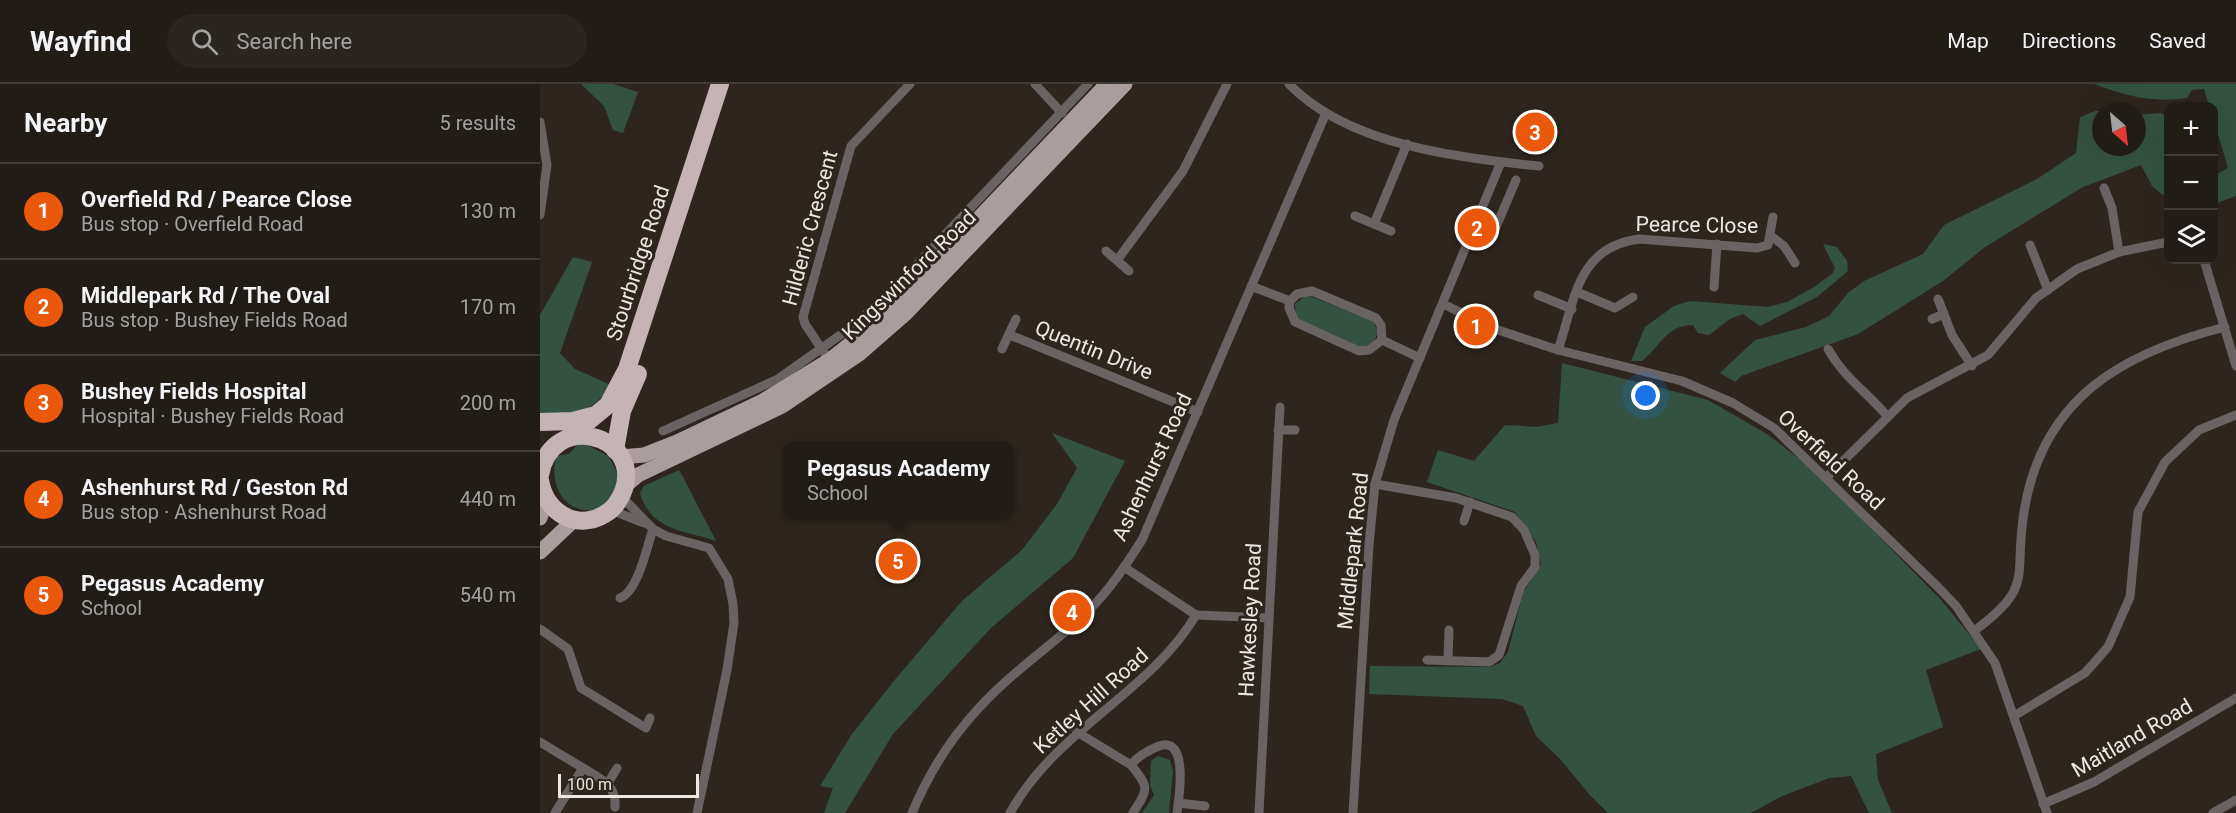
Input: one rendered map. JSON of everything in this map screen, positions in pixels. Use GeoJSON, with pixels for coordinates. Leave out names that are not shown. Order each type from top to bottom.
{"type":"FeatureCollection","features":[{"type":"Feature","properties":{"kind":"highway","name":"Stourbridge Road"},"geometry":{"type":"LineString","coordinates":[[563,440],[601,412],[613,397],[627,369],[720,84]]}},
{"type":"Feature","properties":{"kind":"highway","name":"Stourbridge Road"},"geometry":{"type":"LineString","coordinates":[[618,454],[622,411],[638,374],[732,84]]}},
{"type":"Feature","properties":{"kind":"highway"},"geometry":{"type":"LineString","coordinates":[[540,422],[580,420],[601,412]]}},
{"type":"Feature","properties":{"kind":"highway"},"geometry":{"type":"LineString","coordinates":[[540,436],[563,440],[594,436],[618,454],[625,471],[619,497],[593,519],[574,520],[558,512],[542,487],[548,452],[563,440]]}},
{"type":"Feature","properties":{"kind":"main road","name":"Kingswinford Road"},"geometry":{"type":"LineString","coordinates":[[618,454],[634,457],[655,452],[719,422],[795,383],[826,355],[877,322],[1107,84]]}},
{"type":"Feature","properties":{"kind":"main road","name":"Kingswinford Road"},"geometry":{"type":"LineString","coordinates":[[619,497],[638,475],[782,405],[859,354],[906,313],[1125,84]]}},
{"type":"Feature","properties":{"kind":"main road"},"geometry":{"type":"LineString","coordinates":[[540,518],[542,487]]}},
{"type":"Feature","properties":{"kind":"main road"},"geometry":{"type":"LineString","coordinates":[[540,552],[574,520]]}},
{"type":"Feature","properties":{"kind":"street","name":"Hilderic Crescent"},"geometry":{"type":"LineString","coordinates":[[826,355],[805,324],[803,317],[851,147],[858,136],[910,84]]}},
{"type":"Feature","properties":{"kind":"street"},"geometry":{"type":"LineString","coordinates":[[1035,84],[1062,113]]}},
{"type":"Feature","properties":{"kind":"street","name":"Kingswinford Road"},"geometry":{"type":"LineString","coordinates":[[663,431],[749,393],[826,355],[882,301],[1088,84]]}},
{"type":"Feature","properties":{"kind":"street"},"geometry":{"type":"LineString","coordinates":[[1118,259],[1183,171],[1227,84]]}},
{"type":"Feature","properties":{"kind":"street"},"geometry":{"type":"LineString","coordinates":[[1289,84],[1326,113],[1360,130],[1407,144],[1501,162],[1539,166]]}},
{"type":"Feature","properties":{"kind":"street","name":"Ashenhurst Road"},"geometry":{"type":"LineString","coordinates":[[912,813],[924,786],[948,746],[978,709],[1087,611],[1124,567],[1142,540],[1326,113]]}},
{"type":"Feature","properties":{"kind":"street"},"geometry":{"type":"LineString","coordinates":[[540,122],[547,165],[540,215]]}},
{"type":"Feature","properties":{"kind":"street"},"geometry":{"type":"LineString","coordinates":[[1374,224],[1407,144]]}},
{"type":"Feature","properties":{"kind":"street","name":"Middlepark Road"},"geometry":{"type":"LineString","coordinates":[[1353,813],[1369,545],[1375,484],[1394,420],[1501,162]]}},
{"type":"Feature","properties":{"kind":"street"},"geometry":{"type":"LineString","coordinates":[[1493,234],[1516,180]]}},
{"type":"Feature","properties":{"kind":"street"},"geometry":{"type":"LineString","coordinates":[[2104,188],[2112,208],[2119,252]]}},
{"type":"Feature","properties":{"kind":"street"},"geometry":{"type":"LineString","coordinates":[[1480,213],[1500,219]]}},
{"type":"Feature","properties":{"kind":"street"},"geometry":{"type":"LineString","coordinates":[[1355,216],[1391,231]]}},
{"type":"Feature","properties":{"kind":"street","name":"Pearce Close"},"geometry":{"type":"LineString","coordinates":[[1558,350],[1578,292],[1592,261],[1602,250],[1625,241],[1639,239],[1757,248],[1767,245],[1771,236],[1773,217]]}},
{"type":"Feature","properties":{"kind":"street"},"geometry":{"type":"LineString","coordinates":[[1771,236],[1784,246],[1795,263]]}},
{"type":"Feature","properties":{"kind":"street"},"geometry":{"type":"LineString","coordinates":[[1827,477],[1887,416],[1920,390],[1972,366],[1988,355],[2020,315],[2048,290],[2077,269],[2119,252],[2164,243]]}},
{"type":"Feature","properties":{"kind":"street"},"geometry":{"type":"LineString","coordinates":[[1714,286],[1717,244]]}},
{"type":"Feature","properties":{"kind":"street"},"geometry":{"type":"LineString","coordinates":[[2030,244],[2048,290]]}},
{"type":"Feature","properties":{"kind":"street"},"geometry":{"type":"LineString","coordinates":[[1106,251],[1118,259],[1129,271]]}},
{"type":"Feature","properties":{"kind":"street"},"geometry":{"type":"LineString","coordinates":[[2205,264],[2236,366]]}},
{"type":"Feature","properties":{"kind":"street"},"geometry":{"type":"LineString","coordinates":[[1251,286],[1290,301]]}},
{"type":"Feature","properties":{"kind":"street"},"geometry":{"type":"LineString","coordinates":[[1306,290],[1312,291],[1376,318],[1381,325],[1382,340],[1369,350],[1359,351],[1295,322],[1289,309],[1290,301],[1306,290]]}},
{"type":"Feature","properties":{"kind":"street"},"geometry":{"type":"LineString","coordinates":[[1578,292],[1615,308],[1633,297]]}},
{"type":"Feature","properties":{"kind":"street"},"geometry":{"type":"LineString","coordinates":[[1538,295],[1572,309]]}},
{"type":"Feature","properties":{"kind":"street"},"geometry":{"type":"LineString","coordinates":[[1938,299],[1952,335],[1972,366]]}},
{"type":"Feature","properties":{"kind":"street","name":"Overfield Road"},"geometry":{"type":"LineString","coordinates":[[1443,304],[1495,329],[1558,350],[1683,381],[1733,403],[1774,428],[1938,587],[1974,631],[1995,663],[2045,809]]}},
{"type":"Feature","properties":{"kind":"street"},"geometry":{"type":"LineString","coordinates":[[1932,319],[1944,314]]}},
{"type":"Feature","properties":{"kind":"street","name":"Quentin Drive"},"geometry":{"type":"LineString","coordinates":[[1002,349],[1016,319]]}},
{"type":"Feature","properties":{"kind":"street"},"geometry":{"type":"LineString","coordinates":[[1974,631],[1994,616],[2017,588],[2021,577],[2024,513],[2030,485],[2051,437],[2082,394],[2100,379],[2150,350],[2225,327]]}},
{"type":"Feature","properties":{"kind":"street","name":"Quentin Drive"},"geometry":{"type":"LineString","coordinates":[[1010,334],[1198,412]]}},
{"type":"Feature","properties":{"kind":"street"},"geometry":{"type":"LineString","coordinates":[[1382,340],[1420,358]]}},
{"type":"Feature","properties":{"kind":"street"},"geometry":{"type":"LineString","coordinates":[[1828,349],[1839,370],[1869,395],[1887,416]]}},
{"type":"Feature","properties":{"kind":"street","name":"Kingswinford Road"},"geometry":{"type":"LineString","coordinates":[[719,422],[749,393]]}},
{"type":"Feature","properties":{"kind":"street","name":"Hawkesley Road"},"geometry":{"type":"LineString","coordinates":[[1259,813],[1280,407]]}},
{"type":"Feature","properties":{"kind":"street"},"geometry":{"type":"LineString","coordinates":[[2014,716],[2085,673],[2108,647],[2130,597],[2138,512],[2165,462],[2199,430],[2236,415]]}},
{"type":"Feature","properties":{"kind":"street"},"geometry":{"type":"LineString","coordinates":[[1278,430],[1295,430]]}},
{"type":"Feature","properties":{"kind":"street"},"geometry":{"type":"LineString","coordinates":[[1375,484],[1404,487],[1470,502],[1512,517],[1524,530],[1535,555],[1535,567],[1521,586],[1499,655],[1489,662],[1427,660]]}},
{"type":"Feature","properties":{"kind":"street"},"geometry":{"type":"LineString","coordinates":[[619,497],[649,526],[666,536],[709,548],[728,579],[733,604],[727,670],[698,813]]}},
{"type":"Feature","properties":{"kind":"street"},"geometry":{"type":"LineString","coordinates":[[619,497],[649,526]]}},
{"type":"Feature","properties":{"kind":"street"},"geometry":{"type":"LineString","coordinates":[[1464,521],[1470,502]]}},
{"type":"Feature","properties":{"kind":"street"},"geometry":{"type":"LineString","coordinates":[[620,598],[630,591],[635,581],[649,526]]}},
{"type":"Feature","properties":{"kind":"street"},"geometry":{"type":"LineString","coordinates":[[1124,567],[1196,615],[1268,618]]}},
{"type":"Feature","properties":{"kind":"street","name":"Ketley Hill Road"},"geometry":{"type":"LineString","coordinates":[[1010,813],[1019,796],[1048,759],[1161,662],[1181,641],[1196,615]]}},
{"type":"Feature","properties":{"kind":"street"},"geometry":{"type":"LineString","coordinates":[[540,629],[567,649],[581,688],[646,728],[650,718]]}},
{"type":"Feature","properties":{"kind":"street"},"geometry":{"type":"LineString","coordinates":[[1448,661],[1449,630]]}},
{"type":"Feature","properties":{"kind":"street","name":"Maitland Road"},"geometry":{"type":"LineString","coordinates":[[2045,809],[2236,698]]}},
{"type":"Feature","properties":{"kind":"street"},"geometry":{"type":"LineString","coordinates":[[1077,732],[1131,765],[1146,784],[1146,790],[1132,813]]}},
{"type":"Feature","properties":{"kind":"street"},"geometry":{"type":"LineString","coordinates":[[540,742],[608,783],[616,796],[615,807]]}},
{"type":"Feature","properties":{"kind":"street"},"geometry":{"type":"LineString","coordinates":[[1131,765],[1153,748],[1164,744],[1170,746],[1179,758],[1177,808],[1205,806]]}},
{"type":"Feature","properties":{"kind":"street"},"geometry":{"type":"LineString","coordinates":[[555,813],[583,768]]}},
{"type":"Feature","properties":{"kind":"street"},"geometry":{"type":"LineString","coordinates":[[608,783],[617,768]]}},
{"type":"Feature","properties":{"kind":"street"},"geometry":{"type":"LineString","coordinates":[[2213,813],[2236,800]]}},
{"type":"Feature","properties":{"kind":"green space"},"geometry":{"type":"Polygon","coordinates":[[[581,84],[613,84],[638,92],[623,133],[613,130],[604,106],[581,84]]]}},
{"type":"Feature","properties":{"kind":"green space"},"geometry":{"type":"Polygon","coordinates":[[[2094,84],[2236,84],[2236,196],[2218,203],[2218,174],[2228,168],[2218,134],[2218,102],[2208,102],[2204,89],[2192,90],[2187,98],[2163,100],[2117,92],[2094,84]]]}},
{"type":"Feature","properties":{"kind":"green space"},"geometry":{"type":"Polygon","coordinates":[[[2092,112],[2092,156],[2146,156],[2146,114],[2164,115],[2164,196],[2152,186],[2141,165],[2083,187],[1985,247],[1943,281],[1858,334],[1741,376],[1735,382],[1720,373],[1755,340],[1806,327],[1829,316],[1848,293],[1864,281],[1923,254],[1944,225],[2037,179],[2076,153],[2080,117],[2092,112]]]}},
{"type":"Feature","properties":{"kind":"green space"},"geometry":{"type":"Polygon","coordinates":[[[1823,244],[1837,247],[1847,261],[1848,271],[1817,297],[1760,326],[1743,314],[1730,319],[1709,335],[1698,333],[1693,325],[1676,328],[1642,361],[1631,361],[1645,327],[1674,306],[1690,301],[1768,307],[1787,302],[1814,287],[1833,273],[1835,268],[1823,244]]]}},
{"type":"Feature","properties":{"kind":"green space"},"geometry":{"type":"Polygon","coordinates":[[[573,257],[592,262],[560,353],[575,369],[611,385],[589,408],[572,413],[540,415],[540,315],[573,257]]]}},
{"type":"Feature","properties":{"kind":"green space"},"geometry":{"type":"Polygon","coordinates":[[[1307,295],[1373,321],[1378,332],[1375,339],[1368,345],[1358,347],[1296,319],[1295,304],[1307,295]]]}},
{"type":"Feature","properties":{"kind":"green space"},"geometry":{"type":"Polygon","coordinates":[[[1562,363],[1708,400],[1767,434],[1815,471],[1942,601],[1981,649],[1926,670],[1943,727],[1876,754],[1878,780],[1892,813],[1869,813],[1851,776],[1829,778],[1780,797],[1751,813],[1608,813],[1561,760],[1536,736],[1523,706],[1502,699],[1369,694],[1370,666],[1490,667],[1500,663],[1508,652],[1523,593],[1541,564],[1536,542],[1515,512],[1427,482],[1438,450],[1474,461],[1505,425],[1536,427],[1558,423],[1562,363]]]}},
{"type":"Feature","properties":{"kind":"green space"},"geometry":{"type":"Polygon","coordinates":[[[1052,433],[1125,461],[1073,558],[991,628],[893,734],[845,813],[824,813],[833,788],[820,786],[852,734],[962,601],[1022,550],[1057,504],[1077,468],[1052,433]]]}},
{"type":"Feature","properties":{"kind":"green space"},"geometry":{"type":"Polygon","coordinates":[[[578,444],[586,444],[608,456],[618,478],[617,495],[607,506],[593,510],[577,508],[564,499],[555,482],[556,456],[569,454],[578,444]]]}},
{"type":"Feature","properties":{"kind":"green space"},"geometry":{"type":"Polygon","coordinates":[[[679,470],[716,541],[670,527],[660,522],[645,506],[640,493],[644,486],[679,470]]]}},
{"type":"Feature","properties":{"kind":"green space"},"geometry":{"type":"Polygon","coordinates":[[[1158,756],[1170,760],[1173,771],[1169,813],[1142,813],[1154,795],[1150,785],[1151,761],[1158,756]]]}},
{"type":"Feature","properties":{"kind":"place","name":"Bushey Fields Hospital"},"geometry":{"type":"Point","coordinates":[1535,132]}},
{"type":"Feature","properties":{"kind":"place","name":"Middlepark Rd / The Oval"},"geometry":{"type":"Point","coordinates":[1477,228]}},
{"type":"Feature","properties":{"kind":"place","name":"Overfield Rd / Pearce Close"},"geometry":{"type":"Point","coordinates":[1476,326]}},
{"type":"Feature","properties":{"kind":"place","name":"Pegasus Academy"},"geometry":{"type":"Point","coordinates":[898,561]}},
{"type":"Feature","properties":{"kind":"place","name":"Ashenhurst Rd / Geston Rd"},"geometry":{"type":"Point","coordinates":[1072,612]}}]}
